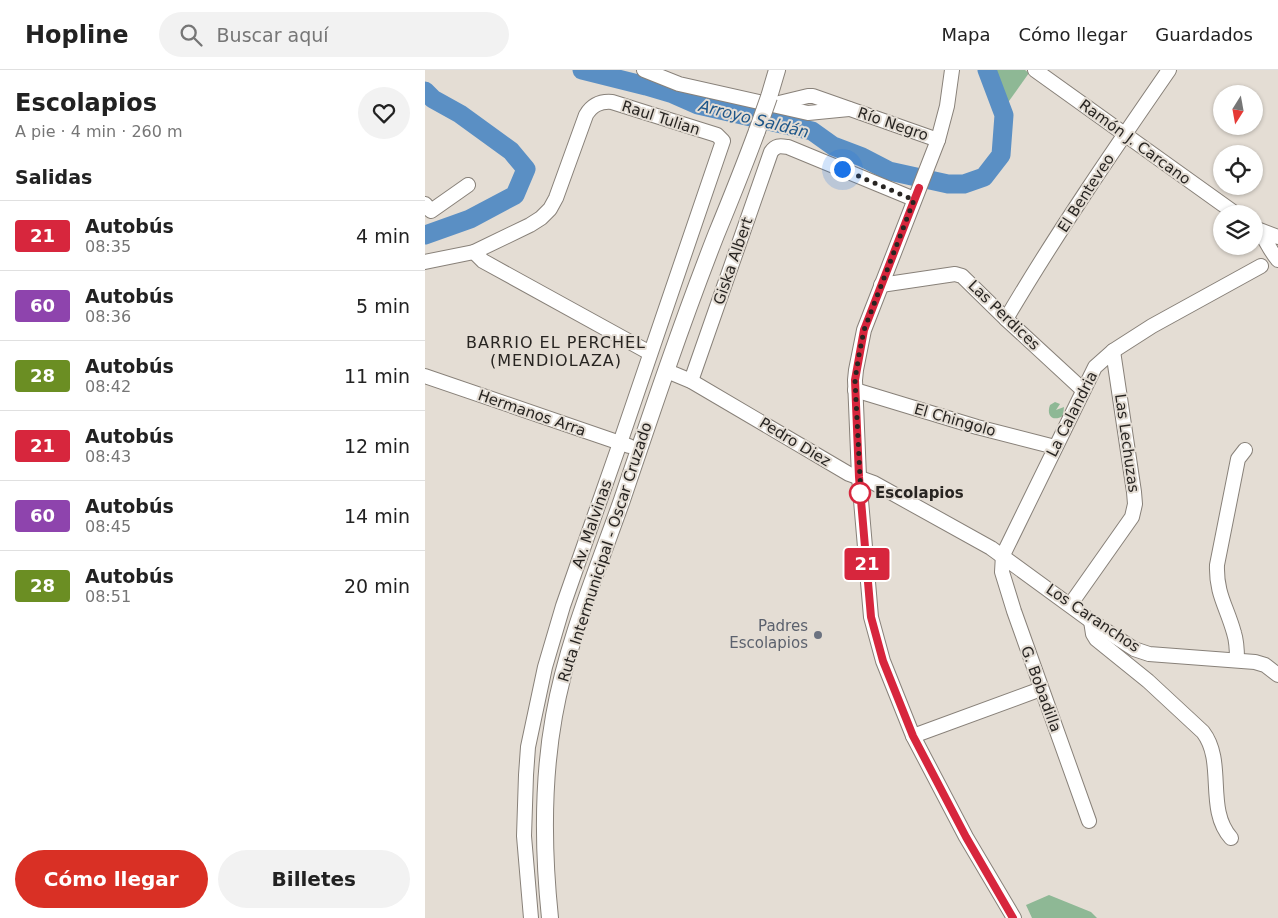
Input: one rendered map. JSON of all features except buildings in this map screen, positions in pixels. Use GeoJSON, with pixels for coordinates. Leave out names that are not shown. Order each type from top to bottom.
{"type":"FeatureCollection","features":[{"type":"Feature","properties":{"kind":"main road","name":"Ruta Intermunicipal - Oscar Cruzado"},"geometry":{"type":"LineString","coordinates":[[557,918],[551,874],[549,825],[552,771],[562,708],[583,629],[717,235],[770,101],[777,70]]}},
{"type":"Feature","properties":{"kind":"main road","name":"Ruta Intermunicipal - Oscar Cruzado"},"geometry":{"type":"LineString","coordinates":[[550,918],[545,871],[544,820],[547,768],[554,715],[574,638],[639,450],[670,372]]}},
{"type":"Feature","properties":{"kind":"street","name":"Río Negro"},"geometry":{"type":"LineString","coordinates":[[644,70],[679,84],[770,101],[808,96],[823,99],[938,140]]}},
{"type":"Feature","properties":{"kind":"street"},"geometry":{"type":"LineString","coordinates":[[952,70],[947,106],[938,140],[861,341],[855,390],[859,477],[871,617],[883,661],[913,736],[966,837],[1013,918]]}},
{"type":"Feature","properties":{"kind":"street","name":"Ramón J. Carcano"},"geometry":{"type":"LineString","coordinates":[[1035,70],[1223,205]]}},
{"type":"Feature","properties":{"kind":"street","name":"El Benteveo"},"geometry":{"type":"LineString","coordinates":[[1006,319],[1028,281],[1124,134],[1169,70]]}},
{"type":"Feature","properties":{"kind":"street","name":"Raul Tulian"},"geometry":{"type":"LineString","coordinates":[[474,252],[531,225],[550,209],[556,198],[586,115],[590,108],[597,104],[605,101],[611,102],[717,135],[723,141]]}},
{"type":"Feature","properties":{"kind":"street","name":"Av. Malvinas"},"geometry":{"type":"LineString","coordinates":[[531,918],[524,836],[528,747],[554,633],[723,141]]}},
{"type":"Feature","properties":{"kind":"street","name":"Giska Albert"},"geometry":{"type":"LineString","coordinates":[[691,380],[771,152],[775,147],[788,147],[917,194]]}},
{"type":"Feature","properties":{"kind":"street"},"geometry":{"type":"LineString","coordinates":[[425,204],[431,211],[468,185]]}},
{"type":"Feature","properties":{"kind":"street"},"geometry":{"type":"LineString","coordinates":[[1263,231],[1277,236]]}},
{"type":"Feature","properties":{"kind":"street"},"geometry":{"type":"LineString","coordinates":[[1263,235],[1274,255]]}},
{"type":"Feature","properties":{"kind":"street"},"geometry":{"type":"LineString","coordinates":[[1274,255],[1271,240],[1277,236]]}},
{"type":"Feature","properties":{"kind":"street"},"geometry":{"type":"LineString","coordinates":[[425,262],[474,252],[483,261],[650,353]]}},
{"type":"Feature","properties":{"kind":"street"},"geometry":{"type":"LineString","coordinates":[[1261,266],[1274,255]]}},
{"type":"Feature","properties":{"kind":"street"},"geometry":{"type":"LineString","coordinates":[[1261,266],[1265,264],[1278,266]]}},
{"type":"Feature","properties":{"kind":"street","name":"La Calandria"},"geometry":{"type":"LineString","coordinates":[[1003,555],[1095,367],[1113,351],[1153,326],[1261,266]]}},
{"type":"Feature","properties":{"kind":"street","name":"Las Perdices"},"geometry":{"type":"LineString","coordinates":[[881,285],[955,274],[962,276],[1083,390]]}},
{"type":"Feature","properties":{"kind":"street","name":"Las Lechuzas"},"geometry":{"type":"LineString","coordinates":[[1070,605],[1135,510],[1113,351]]}},
{"type":"Feature","properties":{"kind":"street","name":"Pedro Diez"},"geometry":{"type":"LineString","coordinates":[[670,372],[691,380],[849,474],[874,483],[1003,555]]}},
{"type":"Feature","properties":{"kind":"street","name":"Hermanos Arra"},"geometry":{"type":"LineString","coordinates":[[425,376],[639,450]]}},
{"type":"Feature","properties":{"kind":"street","name":"El Chingolo"},"geometry":{"type":"LineString","coordinates":[[855,390],[977,427],[1055,447]]}},
{"type":"Feature","properties":{"kind":"street"},"geometry":{"type":"LineString","coordinates":[[1237,660],[1234,633],[1221,597],[1217,565],[1238,459],[1245,450]]}},
{"type":"Feature","properties":{"kind":"street","name":"Los Caranchos"},"geometry":{"type":"LineString","coordinates":[[1003,555],[1091,621],[1134,649],[1142,652],[1271,663],[1278,675]]}},
{"type":"Feature","properties":{"kind":"street","name":"G. Bobadilla"},"geometry":{"type":"LineString","coordinates":[[1003,555],[1002,572],[1014,612],[1089,821]]}},
{"type":"Feature","properties":{"kind":"street"},"geometry":{"type":"LineString","coordinates":[[1091,621],[1093,634],[1096,639],[1148,681],[1203,732],[1208,739],[1214,763],[1219,815],[1222,826],[1231,838]]}},
{"type":"Feature","properties":{"kind":"street"},"geometry":{"type":"LineString","coordinates":[[913,736],[1041,689]]}},
{"type":"Feature","properties":{"kind":"green space"},"geometry":{"type":"Polygon","coordinates":[[[989,70],[1025,70],[1029,73],[1004,108],[989,70]]]}},
{"type":"Feature","properties":{"kind":"green space"},"geometry":{"type":"Polygon","coordinates":[[[1055,402],[1060,404],[1056,410],[1064,407],[1063,416],[1059,418],[1051,417],[1049,412],[1050,405],[1055,402]]]}},
{"type":"Feature","properties":{"kind":"green space"},"geometry":{"type":"Polygon","coordinates":[[[1049,895],[1091,912],[1097,918],[1032,918],[1026,905],[1049,895]]]}},
{"type":"Feature","properties":{"kind":"waterway","name":"Arroyo Saldán"},"geometry":{"type":"LineString","coordinates":[[582,70],[673,94],[698,105],[812,131],[833,146],[862,157],[889,171],[948,184],[964,184],[984,177],[1001,155],[1004,115],[987,70]]}},
{"type":"Feature","properties":{"kind":"waterway","name":"Arroyo Saldán"},"geometry":{"type":"LineString","coordinates":[[425,91],[433,99],[460,114],[511,151],[526,169],[515,195],[470,219],[425,235]]}},
{"type":"Feature","properties":{"kind":"bus line","name":"21"},"geometry":{"type":"LineString","coordinates":[[919,188],[864,330],[856,370],[859,477],[871,617],[875,638],[883,661],[913,736],[966,837],[1013,918]]}},
{"type":"Feature","properties":{"kind":"place","name":"Escolapios"},"geometry":{"type":"Point","coordinates":[860,493]}},
{"type":"Feature","properties":{"kind":"place","name":"Padres Escolapios"},"geometry":{"type":"Point","coordinates":[818,635]}},
{"type":"Feature","properties":{"kind":"district","name":"BARRIO EL PERCHEL (MENDIOLAZA)"},"geometry":{"type":"Point","coordinates":[556,351]}},
{"type":"Feature","properties":{"kind":"route"},"geometry":{"type":"LineString","coordinates":[[842,169],[914,200],[861,341],[855,380],[861,496],[860,493]]}}]}
